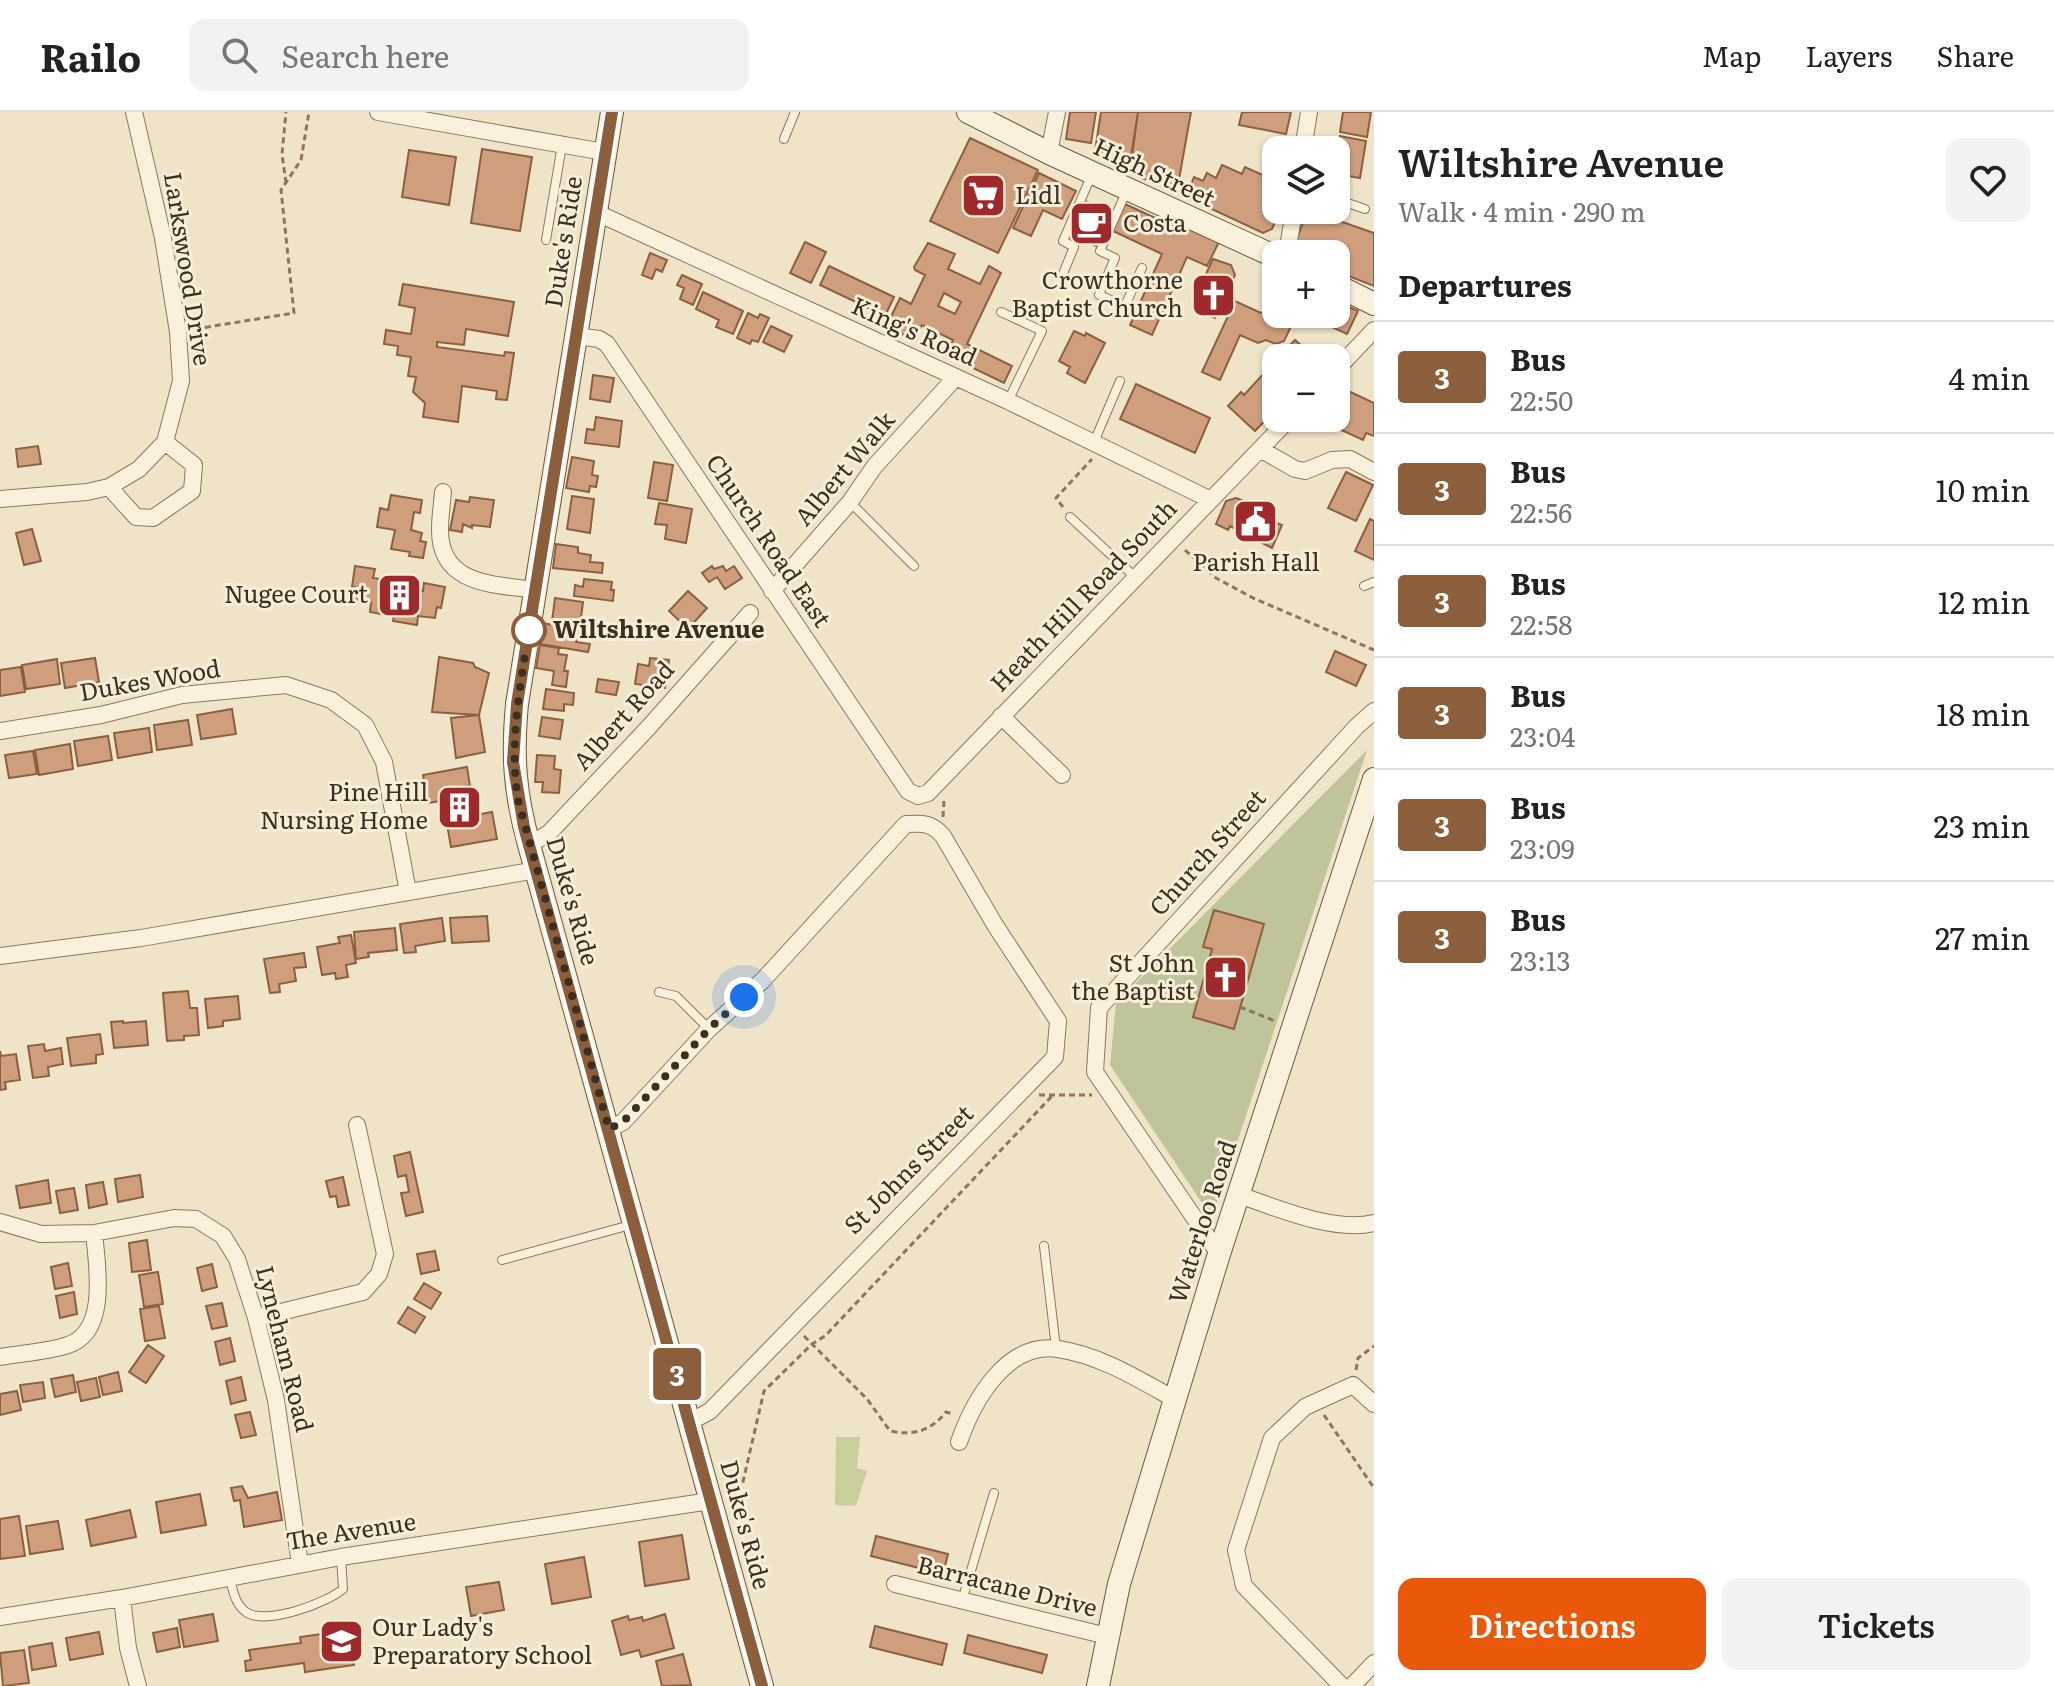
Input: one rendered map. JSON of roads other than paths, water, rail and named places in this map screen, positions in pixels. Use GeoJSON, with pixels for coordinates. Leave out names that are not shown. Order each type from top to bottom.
{"type":"FeatureCollection","features":[{"type":"Feature","properties":{"kind":"main road","name":"Duke's Ride"},"geometry":{"type":"LineString","coordinates":[[612,112],[517,704],[514,751],[518,800],[762,1686]]}},
{"type":"Feature","properties":{"kind":"main road","name":"High Street"},"geometry":{"type":"LineString","coordinates":[[968,112],[1049,153],[1262,251]]}},
{"type":"Feature","properties":{"kind":"main road"},"geometry":{"type":"LineString","coordinates":[[1350,292],[1374,304]]}},
{"type":"Feature","properties":{"kind":"main road","name":"Waterloo Road"},"geometry":{"type":"LineString","coordinates":[[1098,1686],[1119,1584],[1219,1254],[1374,779]]}},
{"type":"Feature","properties":{"kind":"street","name":"Larkswood Drive"},"geometry":{"type":"LineString","coordinates":[[134,112],[163,238],[178,332],[181,381],[165,442]]}},
{"type":"Feature","properties":{"kind":"street"},"geometry":{"type":"LineString","coordinates":[[378,112],[604,152]]}},
{"type":"Feature","properties":{"kind":"street"},"geometry":{"type":"LineString","coordinates":[[1049,153],[1057,112]]}},
{"type":"Feature","properties":{"kind":"street"},"geometry":{"type":"LineString","coordinates":[[1305,136],[1309,112]]}},
{"type":"Feature","properties":{"kind":"street","name":"King's Road"},"geometry":{"type":"LineString","coordinates":[[595,212],[1008,401],[1211,500]]}},
{"type":"Feature","properties":{"kind":"street"},"geometry":{"type":"LineString","coordinates":[[1350,355],[1374,330]]}},
{"type":"Feature","properties":{"kind":"street","name":"Church Road East"},"geometry":{"type":"LineString","coordinates":[[576,336],[599,339],[607,344],[908,791]]}},
{"type":"Feature","properties":{"kind":"street","name":"Albert Walk"},"geometry":{"type":"LineString","coordinates":[[772,591],[850,502],[874,467],[955,378]]}},
{"type":"Feature","properties":{"kind":"street","name":"Heath Hill Road South"},"geometry":{"type":"LineString","coordinates":[[908,791],[918,796],[928,793],[1276,432]]}},
{"type":"Feature","properties":{"kind":"street"},"geometry":{"type":"LineString","coordinates":[[0,499],[87,492],[109,487],[139,469],[165,442],[194,465],[192,491],[153,518],[136,517],[109,487]]}},
{"type":"Feature","properties":{"kind":"street"},"geometry":{"type":"LineString","coordinates":[[1260,449],[1295,469],[1305,471],[1332,460],[1350,459],[1374,472]]}},
{"type":"Feature","properties":{"kind":"street"},"geometry":{"type":"LineString","coordinates":[[443,492],[440,532],[442,547],[450,562],[468,580],[535,590]]}},
{"type":"Feature","properties":{"kind":"street","name":"Albert Road"},"geometry":{"type":"LineString","coordinates":[[529,845],[559,823],[750,613]]}},
{"type":"Feature","properties":{"kind":"street","name":"Dukes Wood"},"geometry":{"type":"LineString","coordinates":[[0,731],[101,715],[182,695],[286,685],[331,700],[365,725],[384,762],[408,892]]}},
{"type":"Feature","properties":{"kind":"street","name":"Church Street"},"geometry":{"type":"LineString","coordinates":[[1219,1254],[1095,1072],[1099,1008],[1374,711]]}},
{"type":"Feature","properties":{"kind":"street"},"geometry":{"type":"LineString","coordinates":[[1001,716],[1062,775]]}},
{"type":"Feature","properties":{"kind":"street","name":"St Johns Street"},"geometry":{"type":"LineString","coordinates":[[690,1422],[710,1411],[1055,1057],[1058,1021],[995,925],[943,836],[934,826],[921,823],[906,824],[762,981],[709,1029]]}},
{"type":"Feature","properties":{"kind":"street"},"geometry":{"type":"LineString","coordinates":[[0,956],[141,938],[537,870]]}},
{"type":"Feature","properties":{"kind":"street"},"geometry":{"type":"LineString","coordinates":[[609,1129],[623,1122],[709,1029]]}},
{"type":"Feature","properties":{"kind":"street"},"geometry":{"type":"LineString","coordinates":[[256,1318],[363,1292],[379,1274],[385,1254],[357,1125]]}},
{"type":"Feature","properties":{"kind":"street"},"geometry":{"type":"LineString","coordinates":[[1239,1195],[1335,1223],[1363,1226],[1374,1223]]}},
{"type":"Feature","properties":{"kind":"street","name":"Lyneham Road"},"geometry":{"type":"LineString","coordinates":[[0,1222],[41,1234],[94,1233],[174,1218],[196,1219],[223,1236],[237,1259],[256,1318],[276,1400],[300,1564]]}},
{"type":"Feature","properties":{"kind":"street"},"geometry":{"type":"LineString","coordinates":[[0,1357],[71,1345],[87,1330],[100,1297],[94,1233]]}},
{"type":"Feature","properties":{"kind":"street"},"geometry":{"type":"LineString","coordinates":[[959,1442],[980,1394],[1002,1369],[1027,1353],[1056,1348],[1085,1356],[1126,1372],[1176,1400]]}},
{"type":"Feature","properties":{"kind":"street"},"geometry":{"type":"LineString","coordinates":[[1342,1686],[1244,1586],[1236,1550],[1272,1438],[1305,1407],[1353,1385],[1374,1404]]}},
{"type":"Feature","properties":{"kind":"street","name":"The Avenue"},"geometry":{"type":"LineString","coordinates":[[0,1617],[709,1497]]}},
{"type":"Feature","properties":{"kind":"street","name":"Barracane Drive"},"geometry":{"type":"LineString","coordinates":[[895,1584],[1107,1636]]}},
{"type":"Feature","properties":{"kind":"street"},"geometry":{"type":"LineString","coordinates":[[122,1598],[128,1648],[138,1686]]}},
{"type":"Feature","properties":{"kind":"street"},"geometry":{"type":"LineString","coordinates":[[1352,1686],[1374,1663]]}},
{"type":"Feature","properties":{"kind":"lane"},"geometry":{"type":"LineString","coordinates":[[784,139],[795,112]]}},
{"type":"Feature","properties":{"kind":"lane"},"geometry":{"type":"LineString","coordinates":[[546,240],[562,144]]}},
{"type":"Feature","properties":{"kind":"lane"},"geometry":{"type":"LineString","coordinates":[[1062,276],[1074,247],[1063,241],[1093,173]]}},
{"type":"Feature","properties":{"kind":"lane"},"geometry":{"type":"LineString","coordinates":[[1127,189],[1100,251],[1115,258],[1099,295],[1125,306],[1142,268]]}},
{"type":"Feature","properties":{"kind":"lane"},"geometry":{"type":"LineString","coordinates":[[1350,204],[1365,209]]}},
{"type":"Feature","properties":{"kind":"lane"},"geometry":{"type":"LineString","coordinates":[[1001,312],[1042,331],[1008,401]]}},
{"type":"Feature","properties":{"kind":"lane"},"geometry":{"type":"LineString","coordinates":[[1098,445],[1120,381]]}},
{"type":"Feature","properties":{"kind":"lane"},"geometry":{"type":"LineString","coordinates":[[850,502],[914,566]]}},
{"type":"Feature","properties":{"kind":"lane"},"geometry":{"type":"LineString","coordinates":[[1070,517],[1135,577]]}},
{"type":"Feature","properties":{"kind":"lane"},"geometry":{"type":"LineString","coordinates":[[1364,586],[1374,582]]}},
{"type":"Feature","properties":{"kind":"lane"},"geometry":{"type":"LineString","coordinates":[[659,992],[676,996],[709,1029]]}},
{"type":"Feature","properties":{"kind":"lane"},"geometry":{"type":"LineString","coordinates":[[502,1260],[635,1224]]}},
{"type":"Feature","properties":{"kind":"lane"},"geometry":{"type":"LineString","coordinates":[[1044,1246],[1056,1348]]}},
{"type":"Feature","properties":{"kind":"lane"},"geometry":{"type":"LineString","coordinates":[[961,1602],[994,1493]]}},
{"type":"Feature","properties":{"kind":"lane"},"geometry":{"type":"LineString","coordinates":[[230,1578],[234,1597],[243,1610],[256,1616],[270,1616],[333,1598],[343,1589],[341,1557]]}},
{"type":"Feature","properties":{"kind":"place","name":"Lidl"},"geometry":{"type":"Point","coordinates":[984,196]}},
{"type":"Feature","properties":{"kind":"place","name":"Costa"},"geometry":{"type":"Point","coordinates":[1092,224]}},
{"type":"Feature","properties":{"kind":"place","name":"Crowthorne Baptist Church"},"geometry":{"type":"Point","coordinates":[1214,295]}},
{"type":"Feature","properties":{"kind":"place","name":"Parish Hall"},"geometry":{"type":"Point","coordinates":[1256,521]}},
{"type":"Feature","properties":{"kind":"place","name":"Nugee Court"},"geometry":{"type":"Point","coordinates":[399,595]}},
{"type":"Feature","properties":{"kind":"place","name":"Wiltshire Avenue"},"geometry":{"type":"Point","coordinates":[529,630]}},
{"type":"Feature","properties":{"kind":"place","name":"Pine Hill Nursing Home"},"geometry":{"type":"Point","coordinates":[459,807]}},
{"type":"Feature","properties":{"kind":"place","name":"St John the Baptist"},"geometry":{"type":"Point","coordinates":[1226,978]}},
{"type":"Feature","properties":{"kind":"place","name":"Our Lady's Preparatory School"},"geometry":{"type":"Point","coordinates":[341,1642]}}]}
